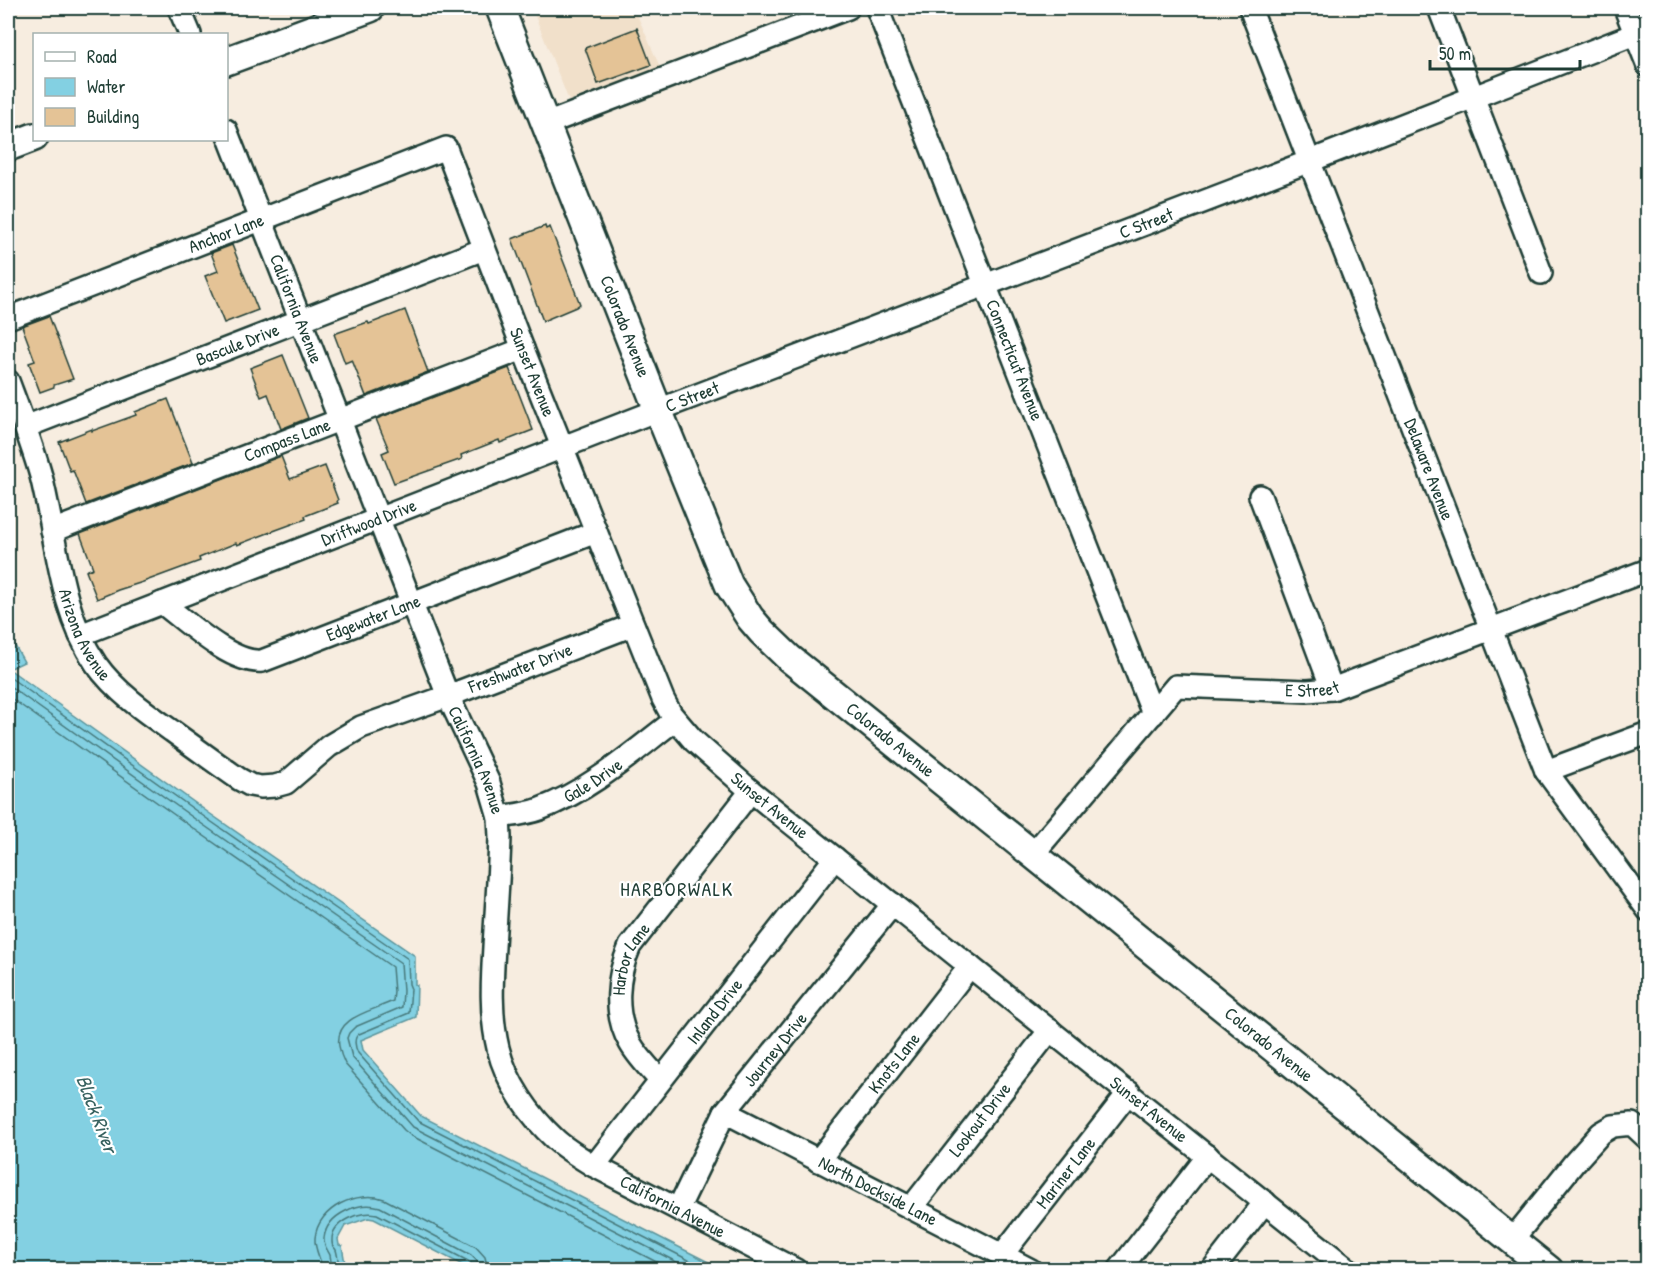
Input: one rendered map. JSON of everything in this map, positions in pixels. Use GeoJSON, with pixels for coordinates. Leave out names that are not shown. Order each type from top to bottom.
{"type":"FeatureCollection","features":[{"type":"Feature","properties":{"kind":"main road"},"geometry":{"type":"LineString","coordinates":[[228,60],[370,8]]}},
{"type":"Feature","properties":{"kind":"main road","name":"Colorado Avenue"},"geometry":{"type":"LineString","coordinates":[[500,8],[729,585],[750,618],[789,658],[1550,1269]]}},
{"type":"Feature","properties":{"kind":"main road"},"geometry":{"type":"LineString","coordinates":[[8,147],[33,137]]}},
{"type":"Feature","properties":{"kind":"street"},"geometry":{"type":"LineString","coordinates":[[179,8],[190,33]]}},
{"type":"Feature","properties":{"kind":"street"},"geometry":{"type":"LineString","coordinates":[[546,124],[848,8]]}},
{"type":"Feature","properties":{"kind":"street","name":"Connecticut Avenue"},"geometry":{"type":"LineString","coordinates":[[877,8],[1152,714]]}},
{"type":"Feature","properties":{"kind":"street","name":"Delaware Avenue"},"geometry":{"type":"LineString","coordinates":[[1250,8],[1546,771],[1647,910]]}},
{"type":"Feature","properties":{"kind":"street"},"geometry":{"type":"LineString","coordinates":[[1439,8],[1541,273]]}},
{"type":"Feature","properties":{"kind":"street"},"geometry":{"type":"LineString","coordinates":[[1625,8],[1647,66]]}},
{"type":"Feature","properties":{"kind":"street","name":"C Street"},"geometry":{"type":"LineString","coordinates":[[658,410],[1635,34]]}},
{"type":"Feature","properties":{"kind":"street","name":"California Avenue"},"geometry":{"type":"LineString","coordinates":[[228,135],[448,696],[489,783],[500,817],[492,977],[494,1024],[498,1050],[510,1081],[535,1117],[555,1139],[570,1151],[594,1166],[796,1269]]}},
{"type":"Feature","properties":{"kind":"street","name":"Anchor Lane"},"geometry":{"type":"LineString","coordinates":[[8,318],[446,148]]}},
{"type":"Feature","properties":{"kind":"street","name":"Sunset Avenue"},"geometry":{"type":"LineString","coordinates":[[446,148],[633,625],[663,699],[675,720],[694,741],[751,791],[1349,1269]]}},
{"type":"Feature","properties":{"kind":"street","name":"Bascule Drive"},"geometry":{"type":"LineString","coordinates":[[25,427],[484,249]]}},
{"type":"Feature","properties":{"kind":"street","name":"Compass Lane"},"geometry":{"type":"LineString","coordinates":[[52,531],[523,349]]}},
{"type":"Feature","properties":{"kind":"street","name":"Arizona Avenue"},"geometry":{"type":"LineString","coordinates":[[8,381],[41,477],[65,589],[80,634],[96,664],[122,692],[150,715],[244,782],[261,787],[286,783]]}},
{"type":"Feature","properties":{"kind":"street","name":"Driftwood Drive"},"geometry":{"type":"LineString","coordinates":[[80,634],[658,410]]}},
{"type":"Feature","properties":{"kind":"street"},"geometry":{"type":"LineString","coordinates":[[1260,496],[1332,689]]}},
{"type":"Feature","properties":{"kind":"street","name":"Edgewater Lane"},"geometry":{"type":"LineString","coordinates":[[162,603],[221,648],[239,658],[256,662],[596,532]]}},
{"type":"Feature","properties":{"kind":"street","name":"E Street"},"geometry":{"type":"LineString","coordinates":[[1033,854],[1176,686],[1322,691],[1332,689],[1647,570]]}},
{"type":"Feature","properties":{"kind":"street","name":"Freshwater Drive"},"geometry":{"type":"LineString","coordinates":[[286,783],[329,746],[350,732],[374,721],[448,696],[633,625]]}},
{"type":"Feature","properties":{"kind":"street","name":"Gale Drive"},"geometry":{"type":"LineString","coordinates":[[500,817],[532,812],[573,794],[601,776],[675,720]]}},
{"type":"Feature","properties":{"kind":"street"},"geometry":{"type":"LineString","coordinates":[[1546,771],[1647,733]]}},
{"type":"Feature","properties":{"kind":"street","name":"Harbor Lane"},"geometry":{"type":"LineString","coordinates":[[660,1080],[638,1055],[628,1041],[624,1030],[619,1009],[622,967],[630,946],[751,791]]}},
{"type":"Feature","properties":{"kind":"street","name":"Inland Drive"},"geometry":{"type":"LineString","coordinates":[[594,1166],[835,858]]}},
{"type":"Feature","properties":{"kind":"street","name":"Journey Drive"},"geometry":{"type":"LineString","coordinates":[[678,1209],[725,1112],[893,904]]}},
{"type":"Feature","properties":{"kind":"street","name":"Knots Lane"},"geometry":{"type":"LineString","coordinates":[[818,1161],[970,966]]}},
{"type":"Feature","properties":{"kind":"street","name":"Lookout Drive"},"geometry":{"type":"LineString","coordinates":[[911,1208],[1050,1030]]}},
{"type":"Feature","properties":{"kind":"street","name":"Mariner Lane"},"geometry":{"type":"LineString","coordinates":[[1002,1255],[1129,1092]]}},
{"type":"Feature","properties":{"kind":"street","name":"North Dockside Lane"},"geometry":{"type":"LineString","coordinates":[[725,1112],[1031,1269]]}},
{"type":"Feature","properties":{"kind":"street"},"geometry":{"type":"LineString","coordinates":[[1512,1240],[1601,1133],[1613,1126],[1632,1124],[1647,1139]]}},
{"type":"Feature","properties":{"kind":"street"},"geometry":{"type":"LineString","coordinates":[[1119,1269],[1208,1156]]}},
{"type":"Feature","properties":{"kind":"street"},"geometry":{"type":"LineString","coordinates":[[1212,1269],[1265,1202]]}},
{"type":"Feature","properties":{"kind":"shaded area"},"geometry":{"type":"Polygon","coordinates":[[[532,8],[634,8],[660,67],[569,101],[532,8]]]}},
{"type":"Feature","properties":{"kind":"water","name":"Black River"},"geometry":{"type":"Polygon","coordinates":[[[8,624],[14,644],[24,662],[9,669],[209,813],[415,956],[416,1017],[361,1040],[363,1050],[421,1116],[722,1269],[470,1269],[368,1218],[345,1226],[338,1239],[339,1245],[342,1246],[346,1269],[8,1269],[8,624]]]}},
{"type":"Feature","properties":{"kind":"building"},"geometry":{"type":"Polygon","coordinates":[[[637,28],[651,65],[598,84],[585,48],[637,28]]]}},
{"type":"Feature","properties":{"kind":"building"},"geometry":{"type":"Polygon","coordinates":[[[545,226],[546,229],[550,227],[580,304],[543,321],[512,239],[545,226]]]}},
{"type":"Feature","properties":{"kind":"building"},"geometry":{"type":"Polygon","coordinates":[[[232,245],[258,310],[224,323],[205,276],[218,271],[211,253],[232,245]]]}},
{"type":"Feature","properties":{"kind":"building"},"geometry":{"type":"Polygon","coordinates":[[[405,310],[428,372],[366,396],[352,360],[345,363],[334,334],[405,310]]]}},
{"type":"Feature","properties":{"kind":"building"},"geometry":{"type":"Polygon","coordinates":[[[49,316],[73,379],[40,392],[29,363],[35,361],[22,326],[49,316]]]}},
{"type":"Feature","properties":{"kind":"building"},"geometry":{"type":"Polygon","coordinates":[[[283,355],[308,418],[281,429],[268,394],[261,397],[250,368],[283,355]]]}},
{"type":"Feature","properties":{"kind":"building"},"geometry":{"type":"Polygon","coordinates":[[[509,368],[533,430],[500,443],[499,440],[461,455],[462,459],[394,483],[382,453],[389,450],[376,419],[509,368]]]}},
{"type":"Feature","properties":{"kind":"building"},"geometry":{"type":"Polygon","coordinates":[[[168,399],[193,463],[86,504],[59,442],[136,415],[135,412],[168,399]]]}},
{"type":"Feature","properties":{"kind":"building"},"geometry":{"type":"Polygon","coordinates":[[[281,456],[290,479],[325,466],[338,503],[305,516],[306,519],[237,545],[236,543],[199,558],[200,561],[97,599],[86,571],[93,568],[80,534],[281,456]]]}},
{"type":"Feature","properties":{"kind":"district","name":"HARBORWALK"},"geometry":{"type":"Point","coordinates":[677,889]}}]}
